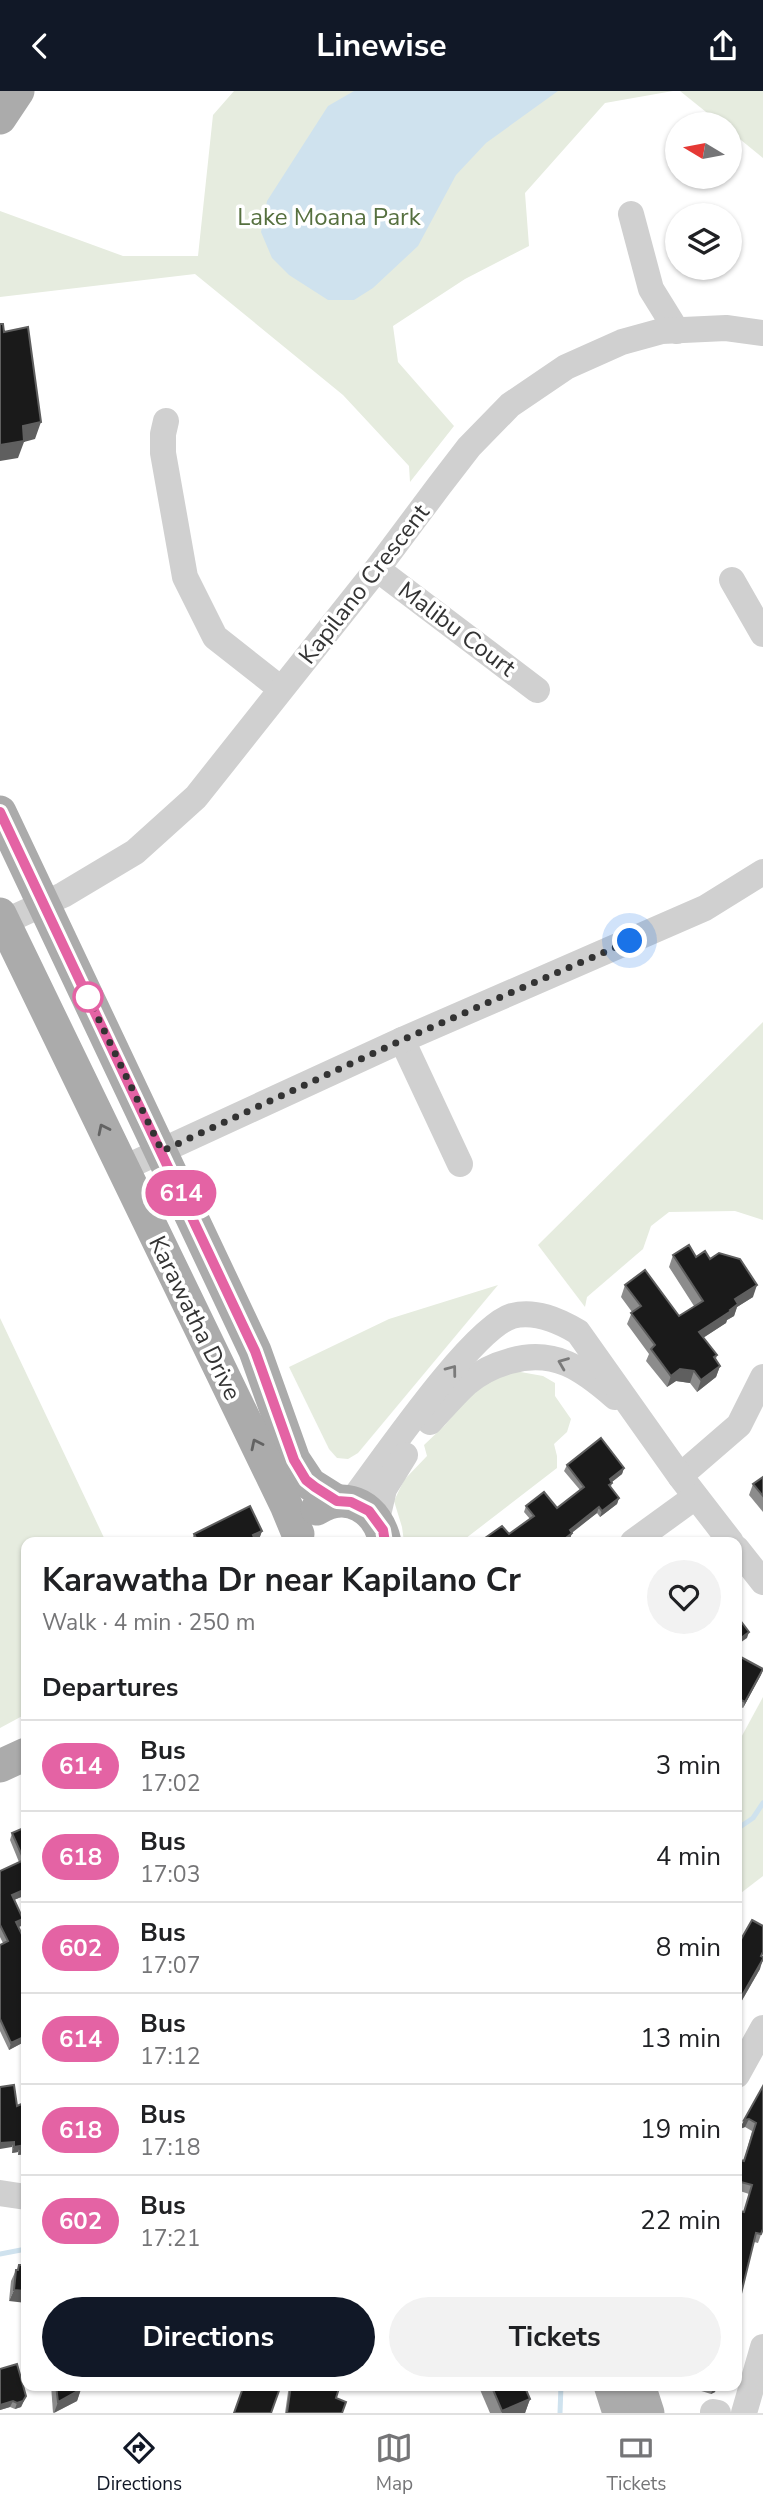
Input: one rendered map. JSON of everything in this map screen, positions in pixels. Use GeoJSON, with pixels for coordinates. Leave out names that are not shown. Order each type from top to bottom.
{"type":"FeatureCollection","features":[{"type":"Feature","properties":{"kind":"main road"},"geometry":{"type":"LineString","coordinates":[[0,118],[18,91]]}},
{"type":"Feature","properties":{"kind":"main road","name":"Karawatha Drive"},"geometry":{"type":"LineString","coordinates":[[0,812],[255,1351],[294,1460],[310,1484],[363,1516]]}},
{"type":"Feature","properties":{"kind":"main road","name":"Karawatha Drive"},"geometry":{"type":"LineString","coordinates":[[2,918],[286,1505],[297,1537]]}},
{"type":"Feature","properties":{"kind":"main road"},"geometry":{"type":"LineString","coordinates":[[297,1537],[303,1521],[324,1504],[363,1516]]}},
{"type":"Feature","properties":{"kind":"main road"},"geometry":{"type":"LineString","coordinates":[[0,1766],[21,1756]]}},
{"type":"Feature","properties":{"kind":"main road"},"geometry":{"type":"LineString","coordinates":[[612,2391],[619,2413]]}},
{"type":"Feature","properties":{"kind":"main road"},"geometry":{"type":"LineString","coordinates":[[641,2391],[648,2413]]}},
{"type":"Feature","properties":{"kind":"street"},"geometry":{"type":"LineString","coordinates":[[631,214],[651,289],[677,331]]}},
{"type":"Feature","properties":{"kind":"street"},"geometry":{"type":"LineString","coordinates":[[648,335],[651,289]]}},
{"type":"Feature","properties":{"kind":"street","name":"Kapilano Crescent"},"geometry":{"type":"LineString","coordinates":[[2,918],[44,904],[107,870],[135,852],[196,797],[377,569],[469,447],[510,405],[566,367],[622,342],[677,331],[726,328],[763,333]]}},
{"type":"Feature","properties":{"kind":"street"},"geometry":{"type":"LineString","coordinates":[[166,421],[163,453],[185,576],[215,637],[282,689]]}},
{"type":"Feature","properties":{"kind":"street","name":"Malibu Court"},"geometry":{"type":"LineString","coordinates":[[377,569],[537,690]]}},
{"type":"Feature","properties":{"kind":"street"},"geometry":{"type":"LineString","coordinates":[[732,580],[763,634]]}},
{"type":"Feature","properties":{"kind":"street"},"geometry":{"type":"LineString","coordinates":[[122,1169],[402,1040],[705,908],[763,872]]}},
{"type":"Feature","properties":{"kind":"street"},"geometry":{"type":"LineString","coordinates":[[402,1040],[460,1164]]}},
{"type":"Feature","properties":{"kind":"street"},"geometry":{"type":"LineString","coordinates":[[363,1516],[461,1357],[495,1325],[512,1316],[539,1315],[561,1321],[578,1332],[595,1352],[637,1417],[727,1537]]}},
{"type":"Feature","properties":{"kind":"street"},"geometry":{"type":"LineString","coordinates":[[363,1516],[384,1489],[415,1437],[468,1382],[497,1365],[521,1358],[545,1356],[568,1363],[595,1380],[637,1417]]}},
{"type":"Feature","properties":{"kind":"street"},"geometry":{"type":"LineString","coordinates":[[680,1476],[739,1425],[763,1377]]}},
{"type":"Feature","properties":{"kind":"street"},"geometry":{"type":"LineString","coordinates":[[640,1537],[695,1497]]}},
{"type":"Feature","properties":{"kind":"street"},"geometry":{"type":"LineString","coordinates":[[742,1555],[763,1582]]}},
{"type":"Feature","properties":{"kind":"street"},"geometry":{"type":"LineString","coordinates":[[742,2066],[762,2031]]}},
{"type":"Feature","properties":{"kind":"street"},"geometry":{"type":"LineString","coordinates":[[0,2193],[21,2196]]}},
{"type":"Feature","properties":{"kind":"street"},"geometry":{"type":"LineString","coordinates":[[744,2413],[763,2347]]}},
{"type":"Feature","properties":{"kind":"green space","name":"Lake Moana Park"},"geometry":{"type":"Polygon","coordinates":[[[234,91],[673,91],[605,103],[525,193],[529,246],[465,279],[393,326],[398,362],[454,426],[410,482],[409,466],[343,395],[195,274],[0,297],[0,211],[123,256],[198,256],[213,115],[234,91]]]}},
{"type":"Feature","properties":{"kind":"green space"},"geometry":{"type":"Polygon","coordinates":[[[680,91],[763,91],[763,158],[742,141],[742,112],[706,112],[680,91]]]}},
{"type":"Feature","properties":{"kind":"green space"},"geometry":{"type":"Polygon","coordinates":[[[763,1022],[763,1220],[735,1211],[669,1212],[651,1226],[643,1249],[587,1297],[585,1307],[538,1245],[763,1022]]]}},
{"type":"Feature","properties":{"kind":"green space"},"geometry":{"type":"Polygon","coordinates":[[[498,1285],[358,1453],[348,1459],[337,1458],[329,1449],[289,1367],[389,1319],[498,1285]]]}},
{"type":"Feature","properties":{"kind":"green space"},"geometry":{"type":"Polygon","coordinates":[[[0,1318],[104,1537],[21,1537],[21,1717],[0,1728],[0,1318]]]}},
{"type":"Feature","properties":{"kind":"green space"},"geometry":{"type":"Polygon","coordinates":[[[515,1371],[543,1376],[555,1383],[555,1396],[571,1419],[567,1432],[554,1444],[557,1468],[467,1537],[403,1537],[394,1501],[404,1480],[427,1456],[424,1445],[445,1425],[482,1380],[515,1371]]]}},
{"type":"Feature","properties":{"kind":"green space"},"geometry":{"type":"Polygon","coordinates":[[[763,1697],[763,1876],[742,1892],[742,1736],[763,1697]]]}},
{"type":"Feature","properties":{"kind":"water"},"geometry":{"type":"Polygon","coordinates":[[[354,91],[558,91],[486,143],[456,175],[418,246],[373,288],[354,300],[328,300],[289,275],[272,258],[261,232],[267,201],[328,106],[354,91]]]}},
{"type":"Feature","properties":{"kind":"building"},"geometry":{"type":"Polygon","coordinates":[[[0,324],[3,324],[4,332],[28,327],[41,422],[23,426],[24,441],[0,445],[0,324]]]}},
{"type":"Feature","properties":{"kind":"building"},"geometry":{"type":"Polygon","coordinates":[[[689,1245],[696,1257],[705,1251],[710,1259],[719,1253],[740,1259],[757,1285],[735,1299],[738,1304],[731,1311],[699,1332],[717,1355],[714,1357],[720,1366],[701,1380],[694,1371],[680,1369],[671,1376],[651,1349],[655,1345],[631,1313],[641,1306],[625,1285],[645,1270],[679,1316],[703,1301],[673,1255],[689,1245]]]}},
{"type":"Feature","properties":{"kind":"building"},"geometry":{"type":"Polygon","coordinates":[[[601,1438],[624,1468],[610,1479],[612,1483],[609,1485],[619,1498],[602,1511],[599,1507],[570,1530],[572,1533],[567,1537],[486,1537],[502,1526],[509,1534],[534,1516],[526,1506],[544,1492],[557,1508],[584,1487],[567,1465],[601,1438]]]}},
{"type":"Feature","properties":{"kind":"building"},"geometry":{"type":"Polygon","coordinates":[[[763,1477],[763,1496],[753,1484],[763,1477]]]}},
{"type":"Feature","properties":{"kind":"building"},"geometry":{"type":"Polygon","coordinates":[[[250,1506],[262,1531],[253,1535],[254,1537],[196,1537],[194,1534],[250,1506]]]}},
{"type":"Feature","properties":{"kind":"building"},"geometry":{"type":"Polygon","coordinates":[[[742,1623],[749,1632],[742,1637],[742,1623]]]}},
{"type":"Feature","properties":{"kind":"building"},"geometry":{"type":"Polygon","coordinates":[[[742,1658],[763,1669],[745,1702],[742,1700],[742,1658]]]}},
{"type":"Feature","properties":{"kind":"building"},"geometry":{"type":"Polygon","coordinates":[[[21,1829],[21,1853],[12,1833],[21,1829]]]}},
{"type":"Feature","properties":{"kind":"building"},"geometry":{"type":"Polygon","coordinates":[[[21,1861],[21,1891],[12,1895],[21,1915],[21,1920],[16,1922],[21,1932],[21,2038],[11,2043],[0,2019],[0,1945],[8,1941],[0,1925],[0,1871],[21,1861]]]}},
{"type":"Feature","properties":{"kind":"building"},"geometry":{"type":"Polygon","coordinates":[[[752,1920],[763,1926],[763,1959],[742,1996],[742,1938],[752,1920]]]}},
{"type":"Feature","properties":{"kind":"building"},"geometry":{"type":"Polygon","coordinates":[[[14,2085],[17,2106],[21,2104],[21,2149],[20,2146],[14,2147],[14,2142],[0,2143],[0,2087],[14,2085]]]}},
{"type":"Feature","properties":{"kind":"building"},"geometry":{"type":"Polygon","coordinates":[[[763,2086],[763,2229],[761,2234],[756,2233],[742,2290],[742,2211],[752,2185],[742,2182],[742,2160],[756,2123],[749,2119],[744,2120],[763,2086]]]}},
{"type":"Feature","properties":{"kind":"building"},"geometry":{"type":"Polygon","coordinates":[[[21,2265],[21,2291],[14,2290],[21,2265]]]}},
{"type":"Feature","properties":{"kind":"building"},"geometry":{"type":"Polygon","coordinates":[[[17,2364],[21,2391],[25,2391],[26,2396],[23,2401],[0,2405],[0,2369],[17,2364]]]}},
{"type":"Feature","properties":{"kind":"building"},"geometry":{"type":"Polygon","coordinates":[[[57,2391],[77,2391],[58,2402],[57,2391]]]}},
{"type":"Feature","properties":{"kind":"building"},"geometry":{"type":"Polygon","coordinates":[[[242,2391],[279,2391],[271,2413],[234,2413],[242,2391]]]}},
{"type":"Feature","properties":{"kind":"building"},"geometry":{"type":"Polygon","coordinates":[[[290,2391],[338,2391],[336,2398],[346,2402],[342,2413],[287,2413],[290,2391]]]}},
{"type":"Feature","properties":{"kind":"building"},"geometry":{"type":"Polygon","coordinates":[[[494,2391],[527,2391],[530,2399],[502,2411],[494,2391]]]}},
{"type":"Feature","properties":{"kind":"waterway"},"geometry":{"type":"LineString","coordinates":[[742,1826],[753,1818],[763,1803]]}},
{"type":"Feature","properties":{"kind":"waterway"},"geometry":{"type":"LineString","coordinates":[[0,2254],[21,2250]]}},
{"type":"Feature","properties":{"kind":"waterway"},"geometry":{"type":"LineString","coordinates":[[560,2413],[561,2391]]}},
{"type":"Feature","properties":{"kind":"bus line","name":"614"},"geometry":{"type":"LineString","coordinates":[[0,812],[255,1351],[294,1460],[306,1480],[315,1487],[337,1501],[351,1502],[369,1511],[377,1519],[384,1537]]}},
{"type":"Feature","properties":{"kind":"route"},"geometry":{"type":"LineString","coordinates":[[88,997],[162,1151],[402,1040],[630,941]]}}]}
